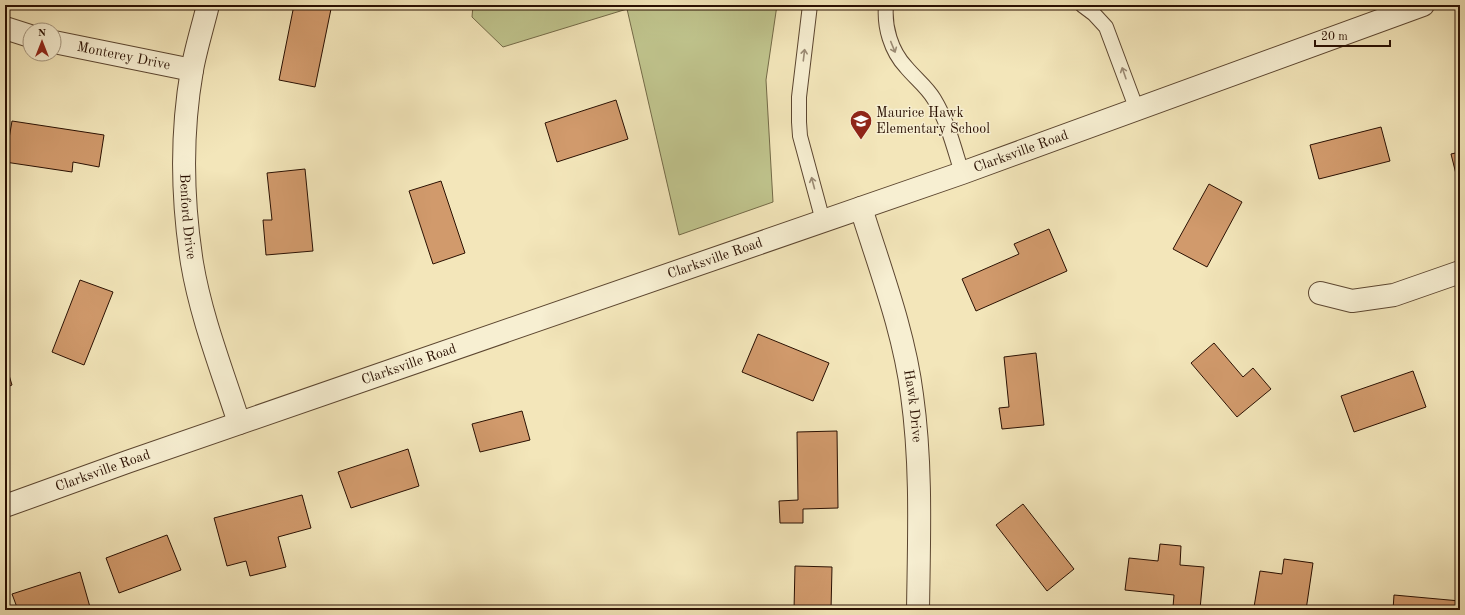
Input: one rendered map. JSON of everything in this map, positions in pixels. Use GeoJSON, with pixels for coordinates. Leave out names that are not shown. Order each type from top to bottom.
{"type":"FeatureCollection","features":[{"type":"Feature","properties":{"kind":"street","name":"Benford Drive"},"geometry":{"type":"LineString","coordinates":[[208,5],[192,70],[185,131],[184,197],[192,264],[205,316],[239,423]]}},
{"type":"Feature","properties":{"kind":"street","name":"Clarksville Road"},"geometry":{"type":"LineString","coordinates":[[5,506],[239,423],[962,173],[1137,110],[1415,6]]}},
{"type":"Feature","properties":{"kind":"street"},"geometry":{"type":"LineString","coordinates":[[5,28],[22,33]]}},
{"type":"Feature","properties":{"kind":"street","name":"Monterey Drive"},"geometry":{"type":"LineString","coordinates":[[62,44],[192,70]]}},
{"type":"Feature","properties":{"kind":"street","name":"Hawk Drive"},"geometry":{"type":"LineString","coordinates":[[861,208],[900,333],[912,394],[918,455],[919,488],[918,610]]}},
{"type":"Feature","properties":{"kind":"street"},"geometry":{"type":"LineString","coordinates":[[1320,293],[1352,301],[1394,295],[1460,272]]}},
{"type":"Feature","properties":{"kind":"lane"},"geometry":{"type":"LineString","coordinates":[[810,5],[799,97],[799,122],[800,136],[823,221]]}},
{"type":"Feature","properties":{"kind":"lane"},"geometry":{"type":"LineString","coordinates":[[1082,5],[1106,26],[1137,110]]}},
{"type":"Feature","properties":{"kind":"lane"},"geometry":{"type":"LineString","coordinates":[[886,7],[887,31],[894,51],[906,67],[920,80],[934,98],[948,128],[962,173]]}},
{"type":"Feature","properties":{"kind":"green space"},"geometry":{"type":"Polygon","coordinates":[[[473,5],[777,5],[766,80],[773,202],[679,235],[627,9],[503,47],[472,17],[473,5]]]}},
{"type":"Feature","properties":{"kind":"building"},"geometry":{"type":"Polygon","coordinates":[[[294,5],[310,5],[331,9],[315,87],[279,80],[294,5]]]}},
{"type":"Feature","properties":{"kind":"building"},"geometry":{"type":"Polygon","coordinates":[[[616,100],[628,139],[557,162],[545,123],[616,100]]]}},
{"type":"Feature","properties":{"kind":"building"},"geometry":{"type":"Polygon","coordinates":[[[12,121],[104,135],[99,167],[73,162],[72,172],[5,162],[12,121]]]}},
{"type":"Feature","properties":{"kind":"building"},"geometry":{"type":"Polygon","coordinates":[[[1381,127],[1390,161],[1319,179],[1310,145],[1381,127]]]}},
{"type":"Feature","properties":{"kind":"building"},"geometry":{"type":"Polygon","coordinates":[[[1460,152],[1460,186],[1459,186],[1451,154],[1460,152]]]}},
{"type":"Feature","properties":{"kind":"building"},"geometry":{"type":"Polygon","coordinates":[[[305,169],[313,251],[266,255],[263,220],[272,220],[267,173],[305,169]]]}},
{"type":"Feature","properties":{"kind":"building"},"geometry":{"type":"Polygon","coordinates":[[[441,181],[465,253],[433,264],[409,191],[441,181]]]}},
{"type":"Feature","properties":{"kind":"building"},"geometry":{"type":"Polygon","coordinates":[[[1209,184],[1242,202],[1207,267],[1173,249],[1209,184]]]}},
{"type":"Feature","properties":{"kind":"building"},"geometry":{"type":"Polygon","coordinates":[[[1049,229],[1067,271],[976,311],[962,279],[1019,254],[1014,244],[1049,229]]]}},
{"type":"Feature","properties":{"kind":"building"},"geometry":{"type":"Polygon","coordinates":[[[80,280],[113,292],[84,365],[52,352],[80,280]]]}},
{"type":"Feature","properties":{"kind":"building"},"geometry":{"type":"Polygon","coordinates":[[[758,334],[829,363],[813,401],[742,372],[758,334]]]}},
{"type":"Feature","properties":{"kind":"building"},"geometry":{"type":"Polygon","coordinates":[[[1214,343],[1243,377],[1253,368],[1271,389],[1237,417],[1191,363],[1214,343]]]}},
{"type":"Feature","properties":{"kind":"building"},"geometry":{"type":"Polygon","coordinates":[[[1036,353],[1044,425],[1002,429],[999,408],[1009,407],[1004,357],[1036,353]]]}},
{"type":"Feature","properties":{"kind":"building"},"geometry":{"type":"Polygon","coordinates":[[[5,362],[12,385],[5,388],[5,362]]]}},
{"type":"Feature","properties":{"kind":"building"},"geometry":{"type":"Polygon","coordinates":[[[1413,371],[1426,407],[1354,432],[1341,396],[1413,371]]]}},
{"type":"Feature","properties":{"kind":"building"},"geometry":{"type":"Polygon","coordinates":[[[522,411],[530,440],[480,452],[472,424],[522,411]]]}},
{"type":"Feature","properties":{"kind":"building"},"geometry":{"type":"Polygon","coordinates":[[[837,431],[838,508],[803,509],[803,523],[780,523],[779,501],[798,500],[797,432],[837,431]]]}},
{"type":"Feature","properties":{"kind":"building"},"geometry":{"type":"Polygon","coordinates":[[[408,449],[419,486],[351,508],[338,472],[408,449]]]}},
{"type":"Feature","properties":{"kind":"building"},"geometry":{"type":"Polygon","coordinates":[[[302,495],[311,528],[278,537],[286,567],[250,576],[246,561],[227,566],[214,518],[302,495]]]}},
{"type":"Feature","properties":{"kind":"building"},"geometry":{"type":"Polygon","coordinates":[[[1023,504],[1074,569],[1047,591],[996,525],[1023,504]]]}},
{"type":"Feature","properties":{"kind":"building"},"geometry":{"type":"Polygon","coordinates":[[[167,535],[181,570],[119,593],[106,558],[167,535]]]}},
{"type":"Feature","properties":{"kind":"building"},"geometry":{"type":"Polygon","coordinates":[[[1160,544],[1181,546],[1180,565],[1204,567],[1200,609],[1173,607],[1174,595],[1125,590],[1129,558],[1158,561],[1160,544]]]}},
{"type":"Feature","properties":{"kind":"building"},"geometry":{"type":"Polygon","coordinates":[[[1284,559],[1313,563],[1306,610],[1273,610],[1254,607],[1260,571],[1282,574],[1284,559]]]}},
{"type":"Feature","properties":{"kind":"building"},"geometry":{"type":"Polygon","coordinates":[[[795,566],[832,567],[831,610],[794,610],[795,566]]]}},
{"type":"Feature","properties":{"kind":"building"},"geometry":{"type":"Polygon","coordinates":[[[80,572],[90,607],[81,610],[18,610],[12,594],[80,572]]]}},
{"type":"Feature","properties":{"kind":"building"},"geometry":{"type":"Polygon","coordinates":[[[1394,595],[1460,601],[1460,610],[1393,610],[1394,595]]]}},
{"type":"Feature","properties":{"kind":"place","name":"Maurice Hawk Elementary School"},"geometry":{"type":"Point","coordinates":[861,140]}}]}
